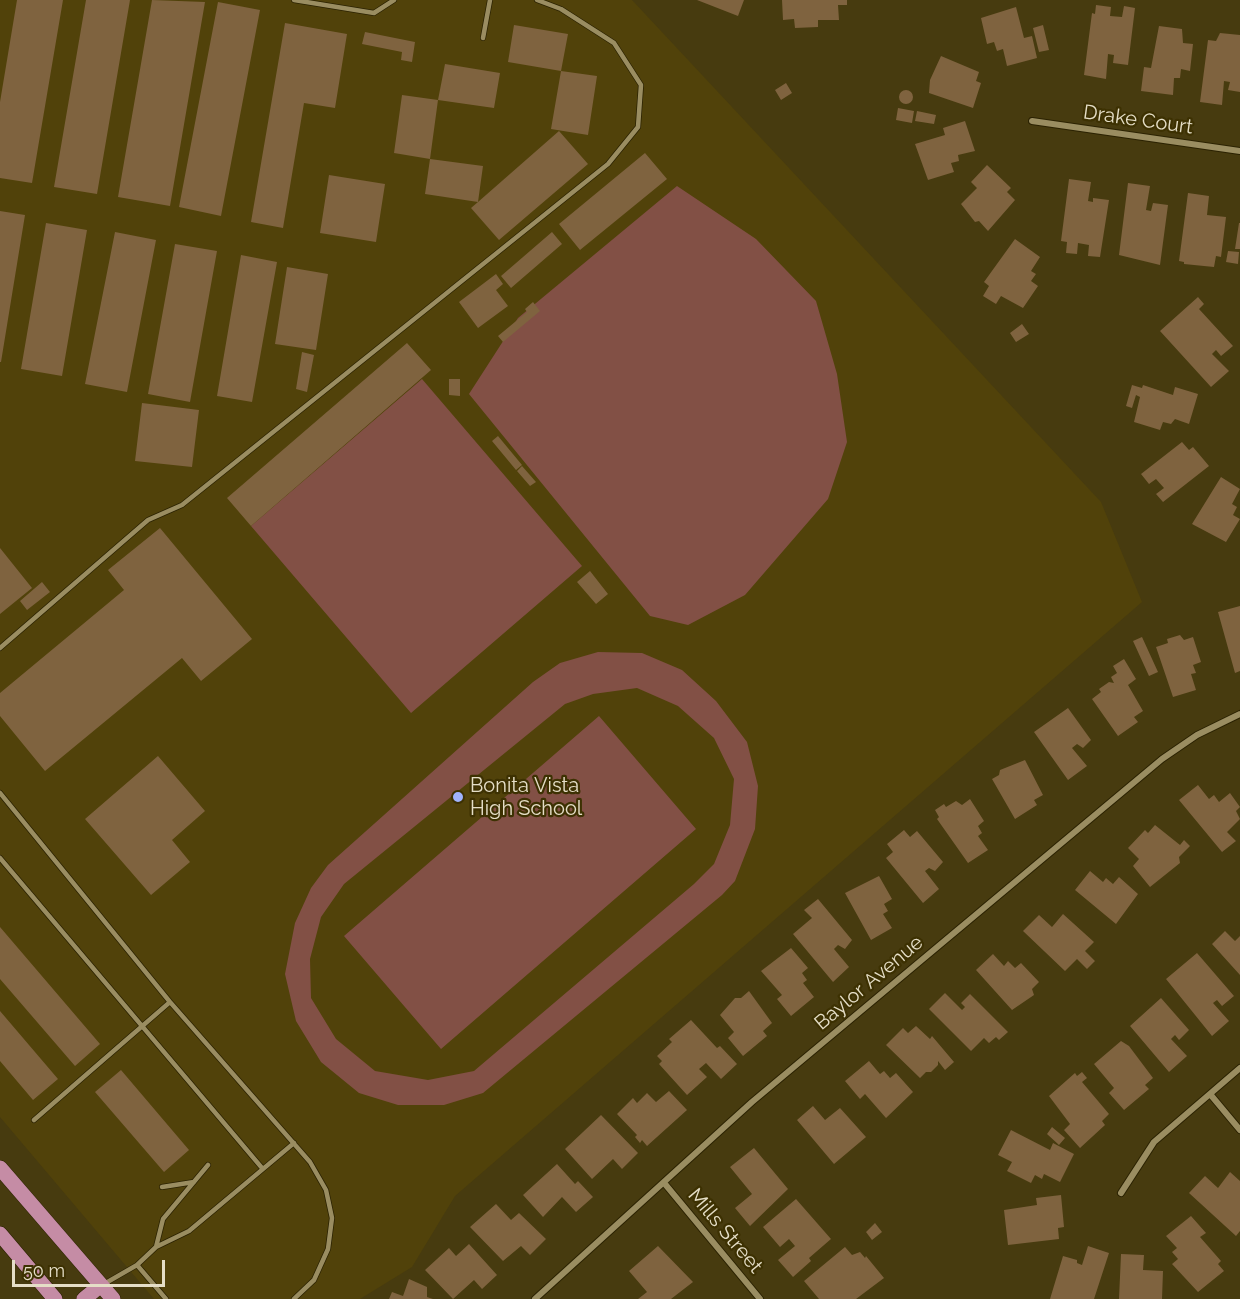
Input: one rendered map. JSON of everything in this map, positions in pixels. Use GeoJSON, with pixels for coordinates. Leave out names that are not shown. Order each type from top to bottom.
{"type":"FeatureCollection","features":[{"type":"Feature","properties":{"kind":"main road"},"geometry":{"type":"LineString","coordinates":[[0,1168],[113,1299]]}},
{"type":"Feature","properties":{"kind":"main road"},"geometry":{"type":"LineString","coordinates":[[0,1234],[55,1299]]}},
{"type":"Feature","properties":{"kind":"main road"},"geometry":{"type":"LineString","coordinates":[[84,1299],[101,1285]]}},
{"type":"Feature","properties":{"kind":"street","name":"Drake Court"},"geometry":{"type":"LineString","coordinates":[[1032,121],[1240,151]]}},
{"type":"Feature","properties":{"kind":"street","name":"Baylor Avenue"},"geometry":{"type":"LineString","coordinates":[[535,1299],[665,1184],[759,1096],[1162,759],[1197,735],[1240,714]]}},
{"type":"Feature","properties":{"kind":"street"},"geometry":{"type":"LineString","coordinates":[[1121,1193],[1154,1142],[1240,1068]]}},
{"type":"Feature","properties":{"kind":"street"},"geometry":{"type":"LineString","coordinates":[[1210,1094],[1240,1130]]}},
{"type":"Feature","properties":{"kind":"street","name":"Mills Street"},"geometry":{"type":"LineString","coordinates":[[665,1184],[760,1299]]}},
{"type":"Feature","properties":{"kind":"lane"},"geometry":{"type":"LineString","coordinates":[[294,0],[374,13],[394,0]]}},
{"type":"Feature","properties":{"kind":"lane"},"geometry":{"type":"LineString","coordinates":[[483,38],[490,0]]}},
{"type":"Feature","properties":{"kind":"lane"},"geometry":{"type":"LineString","coordinates":[[0,648],[148,520],[182,505],[608,164],[638,126],[641,85],[614,43],[561,9],[537,0]]}},
{"type":"Feature","properties":{"kind":"lane"},"geometry":{"type":"LineString","coordinates":[[0,793],[170,1002],[310,1162],[326,1190],[332,1218],[328,1248],[314,1280],[294,1299]]}},
{"type":"Feature","properties":{"kind":"lane"},"geometry":{"type":"LineString","coordinates":[[0,858],[262,1168]]}},
{"type":"Feature","properties":{"kind":"lane"},"geometry":{"type":"LineString","coordinates":[[34,1120],[170,1002]]}},
{"type":"Feature","properties":{"kind":"lane"},"geometry":{"type":"LineString","coordinates":[[101,1285],[137,1265],[156,1247],[189,1231],[294,1143]]}},
{"type":"Feature","properties":{"kind":"lane"},"geometry":{"type":"LineString","coordinates":[[156,1247],[163,1219],[208,1165]]}},
{"type":"Feature","properties":{"kind":"lane"},"geometry":{"type":"LineString","coordinates":[[162,1187],[194,1182]]}},
{"type":"Feature","properties":{"kind":"lane"},"geometry":{"type":"LineString","coordinates":[[137,1265],[166,1299]]}},
{"type":"Feature","properties":{"kind":"shaded area","name":"Bonita Vista High School"},"geometry":{"type":"Polygon","coordinates":[[[0,0],[632,0],[1101,502],[1142,602],[455,1196],[412,1267],[360,1299],[154,1299],[0,1117],[0,0]]]}},
{"type":"Feature","properties":{"kind":"shaded area"},"geometry":{"type":"Polygon","coordinates":[[[677,186],[756,239],[816,301],[837,374],[847,442],[828,499],[745,595],[688,625],[650,616],[469,394],[518,318],[677,186]]]}},
{"type":"Feature","properties":{"kind":"shaded area"},"geometry":{"type":"Polygon","coordinates":[[[422,379],[582,566],[411,713],[251,526],[422,379]]]}},
{"type":"Feature","properties":{"kind":"shaded area"},"geometry":{"type":"Polygon","coordinates":[[[598,652],[642,653],[682,670],[716,701],[747,742],[758,786],[755,829],[735,881],[722,895],[483,1093],[444,1105],[398,1105],[359,1093],[321,1062],[296,1021],[285,974],[295,923],[311,888],[328,865],[533,682],[560,663],[598,652]],[[637,688],[593,694],[565,704],[344,884],[321,917],[310,959],[311,998],[336,1039],[375,1071],[428,1080],[474,1071],[694,884],[714,864],[730,825],[734,779],[714,738],[678,706],[637,688]]]}},
{"type":"Feature","properties":{"kind":"shaded area"},"geometry":{"type":"Polygon","coordinates":[[[599,716],[696,829],[441,1049],[344,936],[599,716]]]}},
{"type":"Feature","properties":{"kind":"building"},"geometry":{"type":"Polygon","coordinates":[[[17,0],[63,0],[32,183],[0,178],[0,102],[17,0]]]}},
{"type":"Feature","properties":{"kind":"building"},"geometry":{"type":"Polygon","coordinates":[[[86,0],[130,0],[97,194],[54,187],[86,0]]]}},
{"type":"Feature","properties":{"kind":"building"},"geometry":{"type":"Polygon","coordinates":[[[152,0],[205,2],[170,206],[118,197],[152,0]]]}},
{"type":"Feature","properties":{"kind":"building"},"geometry":{"type":"Polygon","coordinates":[[[697,0],[744,0],[738,16],[697,0]]]}},
{"type":"Feature","properties":{"kind":"building"},"geometry":{"type":"Polygon","coordinates":[[[782,0],[847,0],[847,5],[838,5],[839,20],[818,20],[818,27],[795,28],[794,19],[783,20],[782,0]]]}},
{"type":"Feature","properties":{"kind":"building"},"geometry":{"type":"Polygon","coordinates":[[[218,2],[260,10],[221,216],[179,207],[218,2]]]}},
{"type":"Feature","properties":{"kind":"building"},"geometry":{"type":"Polygon","coordinates":[[[1096,5],[1111,7],[1110,16],[1122,17],[1124,6],[1135,8],[1128,65],[1113,63],[1114,55],[1108,54],[1106,79],[1084,75],[1092,13],[1095,14],[1096,5]]]}},
{"type":"Feature","properties":{"kind":"building"},"geometry":{"type":"Polygon","coordinates":[[[1016,7],[1024,38],[1032,36],[1037,58],[1007,66],[1003,49],[997,51],[994,42],[987,44],[981,18],[1016,7]]]}},
{"type":"Feature","properties":{"kind":"building"},"geometry":{"type":"Polygon","coordinates":[[[285,23],[347,34],[335,108],[304,103],[283,228],[251,222],[285,23]]]}},
{"type":"Feature","properties":{"kind":"building"},"geometry":{"type":"Polygon","coordinates":[[[514,25],[568,34],[561,71],[508,62],[514,25]]]}},
{"type":"Feature","properties":{"kind":"building"},"geometry":{"type":"Polygon","coordinates":[[[1043,25],[1049,50],[1039,52],[1033,28],[1043,25]]]}},
{"type":"Feature","properties":{"kind":"building"},"geometry":{"type":"Polygon","coordinates":[[[1159,26],[1182,29],[1183,43],[1193,44],[1190,71],[1181,69],[1180,78],[1174,78],[1173,95],[1141,91],[1144,67],[1151,68],[1159,26]]]}},
{"type":"Feature","properties":{"kind":"building"},"geometry":{"type":"Polygon","coordinates":[[[365,32],[415,42],[412,62],[401,60],[402,52],[362,44],[365,32]]]}},
{"type":"Feature","properties":{"kind":"building"},"geometry":{"type":"Polygon","coordinates":[[[1220,33],[1240,35],[1240,92],[1228,90],[1230,82],[1224,81],[1222,105],[1200,102],[1208,40],[1216,41],[1220,33]]]}},
{"type":"Feature","properties":{"kind":"building"},"geometry":{"type":"Polygon","coordinates":[[[941,56],[979,72],[976,81],[981,83],[973,108],[929,93],[930,80],[941,56]]]}},
{"type":"Feature","properties":{"kind":"building"},"geometry":{"type":"Polygon","coordinates":[[[445,64],[500,73],[494,108],[438,100],[445,64]]]}},
{"type":"Feature","properties":{"kind":"building"},"geometry":{"type":"Polygon","coordinates":[[[561,71],[597,76],[588,135],[551,129],[561,71]]]}},
{"type":"Feature","properties":{"kind":"building"},"geometry":{"type":"Polygon","coordinates":[[[786,83],[792,93],[781,100],[775,90],[786,83]]]}},
{"type":"Feature","properties":{"kind":"building"},"geometry":{"type":"Polygon","coordinates":[[[906,90],[911,92],[913,97],[911,102],[906,104],[901,102],[899,97],[901,92],[906,90]]]}},
{"type":"Feature","properties":{"kind":"building"},"geometry":{"type":"Polygon","coordinates":[[[402,95],[438,100],[430,159],[394,153],[402,95]]]}},
{"type":"Feature","properties":{"kind":"building"},"geometry":{"type":"Polygon","coordinates":[[[898,108],[914,111],[912,123],[896,120],[898,108]]]}},
{"type":"Feature","properties":{"kind":"building"},"geometry":{"type":"Polygon","coordinates":[[[917,111],[936,115],[934,124],[915,121],[917,111]]]}},
{"type":"Feature","properties":{"kind":"building"},"geometry":{"type":"Polygon","coordinates":[[[965,121],[975,151],[958,155],[959,161],[951,163],[954,172],[928,180],[915,144],[945,135],[943,128],[965,121]]]}},
{"type":"Feature","properties":{"kind":"building"},"geometry":{"type":"Polygon","coordinates":[[[559,131],[588,164],[499,240],[471,208],[559,131]]]}},
{"type":"Feature","properties":{"kind":"building"},"geometry":{"type":"Polygon","coordinates":[[[645,153],[667,179],[580,250],[559,224],[645,153]]]}},
{"type":"Feature","properties":{"kind":"building"},"geometry":{"type":"Polygon","coordinates":[[[430,159],[483,166],[478,202],[425,194],[430,159]]]}},
{"type":"Feature","properties":{"kind":"building"},"geometry":{"type":"Polygon","coordinates":[[[987,165],[1011,188],[1007,192],[1015,200],[988,231],[979,221],[975,222],[961,204],[977,188],[971,182],[987,165]]]}},
{"type":"Feature","properties":{"kind":"building"},"geometry":{"type":"Polygon","coordinates":[[[329,175],[385,184],[376,242],[320,233],[329,175]]]}},
{"type":"Feature","properties":{"kind":"building"},"geometry":{"type":"Polygon","coordinates":[[[1069,179],[1091,182],[1088,201],[1093,202],[1093,198],[1109,200],[1100,257],[1088,256],[1089,245],[1078,243],[1077,254],[1066,253],[1067,242],[1061,241],[1069,179]]]}},
{"type":"Feature","properties":{"kind":"building"},"geometry":{"type":"Polygon","coordinates":[[[1128,183],[1150,186],[1146,210],[1151,211],[1153,203],[1168,205],[1160,265],[1119,255],[1128,183]]]}},
{"type":"Feature","properties":{"kind":"building"},"geometry":{"type":"Polygon","coordinates":[[[1188,193],[1209,196],[1207,215],[1226,217],[1221,257],[1216,256],[1214,267],[1184,264],[1179,261],[1188,193]]]}},
{"type":"Feature","properties":{"kind":"building"},"geometry":{"type":"Polygon","coordinates":[[[0,211],[25,215],[1,362],[0,362],[0,211]]]}},
{"type":"Feature","properties":{"kind":"building"},"geometry":{"type":"Polygon","coordinates":[[[46,223],[87,230],[62,376],[21,369],[46,223]]]}},
{"type":"Feature","properties":{"kind":"building"},"geometry":{"type":"Polygon","coordinates":[[[1239,223],[1240,249],[1235,249],[1239,223]]]}},
{"type":"Feature","properties":{"kind":"building"},"geometry":{"type":"Polygon","coordinates":[[[115,232],[156,240],[127,392],[85,384],[115,232]]]}},
{"type":"Feature","properties":{"kind":"building"},"geometry":{"type":"Polygon","coordinates":[[[552,232],[562,244],[511,288],[501,276],[552,232]]]}},
{"type":"Feature","properties":{"kind":"building"},"geometry":{"type":"Polygon","coordinates":[[[1015,239],[1040,257],[1031,271],[1036,274],[1031,281],[1038,286],[1023,308],[1001,296],[996,304],[983,296],[989,286],[984,282],[1015,239]]]}},
{"type":"Feature","properties":{"kind":"building"},"geometry":{"type":"Polygon","coordinates":[[[175,244],[217,251],[190,402],[148,394],[175,244]]]}},
{"type":"Feature","properties":{"kind":"building"},"geometry":{"type":"Polygon","coordinates":[[[1228,251],[1239,252],[1238,264],[1226,262],[1228,251]]]}},
{"type":"Feature","properties":{"kind":"building"},"geometry":{"type":"Polygon","coordinates":[[[241,255],[277,262],[252,402],[217,396],[241,255]]]}},
{"type":"Feature","properties":{"kind":"building"},"geometry":{"type":"Polygon","coordinates":[[[287,267],[328,274],[316,350],[275,344],[287,267]]]}},
{"type":"Feature","properties":{"kind":"building"},"geometry":{"type":"Polygon","coordinates":[[[496,274],[503,284],[496,290],[508,306],[478,328],[459,302],[496,274]]]}},
{"type":"Feature","properties":{"kind":"building"},"geometry":{"type":"Polygon","coordinates":[[[1198,297],[1204,304],[1199,309],[1233,346],[1221,356],[1216,350],[1212,354],[1229,371],[1211,387],[1160,331],[1198,297]]]}},
{"type":"Feature","properties":{"kind":"building"},"geometry":{"type":"Polygon","coordinates":[[[533,302],[540,311],[503,342],[498,336],[527,312],[525,309],[533,302]]]}},
{"type":"Feature","properties":{"kind":"building"},"geometry":{"type":"Polygon","coordinates":[[[1022,324],[1029,334],[1016,342],[1010,333],[1022,324]]]}},
{"type":"Feature","properties":{"kind":"building"},"geometry":{"type":"Polygon","coordinates":[[[407,343],[431,370],[251,526],[227,498],[407,343]]]}},
{"type":"Feature","properties":{"kind":"building"},"geometry":{"type":"Polygon","coordinates":[[[302,352],[314,355],[307,392],[296,389],[302,352]]]}},
{"type":"Feature","properties":{"kind":"building"},"geometry":{"type":"Polygon","coordinates":[[[449,379],[460,379],[460,396],[449,395],[449,379]]]}},
{"type":"Feature","properties":{"kind":"building"},"geometry":{"type":"Polygon","coordinates":[[[1132,385],[1142,388],[1143,385],[1173,395],[1175,387],[1198,394],[1189,424],[1175,419],[1171,424],[1163,422],[1160,430],[1134,422],[1140,397],[1136,395],[1132,408],[1126,406],[1132,385]]]}},
{"type":"Feature","properties":{"kind":"building"},"geometry":{"type":"Polygon","coordinates":[[[142,403],[199,410],[192,467],[135,461],[142,403]]]}},
{"type":"Feature","properties":{"kind":"building"},"geometry":{"type":"Polygon","coordinates":[[[498,436],[522,465],[516,470],[492,441],[498,436]]]}},
{"type":"Feature","properties":{"kind":"building"},"geometry":{"type":"Polygon","coordinates":[[[1182,442],[1189,450],[1193,447],[1209,466],[1163,502],[1156,494],[1164,488],[1156,479],[1149,484],[1141,474],[1182,442]]]}},
{"type":"Feature","properties":{"kind":"building"},"geometry":{"type":"Polygon","coordinates":[[[522,466],[536,482],[530,486],[517,471],[522,466]]]}},
{"type":"Feature","properties":{"kind":"building"},"geometry":{"type":"Polygon","coordinates":[[[1221,477],[1240,489],[1232,504],[1237,507],[1233,515],[1240,519],[1226,542],[1192,524],[1221,477]]]}},
{"type":"Feature","properties":{"kind":"building"},"geometry":{"type":"Polygon","coordinates":[[[160,528],[252,639],[201,681],[182,658],[45,771],[0,716],[0,693],[124,590],[108,570],[160,528]]]}},
{"type":"Feature","properties":{"kind":"building"},"geometry":{"type":"Polygon","coordinates":[[[0,548],[32,588],[0,614],[0,548]]]}},
{"type":"Feature","properties":{"kind":"building"},"geometry":{"type":"Polygon","coordinates":[[[590,571],[608,594],[596,604],[577,582],[590,571]]]}},
{"type":"Feature","properties":{"kind":"building"},"geometry":{"type":"Polygon","coordinates":[[[42,582],[50,592],[27,610],[20,601],[42,582]]]}},
{"type":"Feature","properties":{"kind":"building"},"geometry":{"type":"Polygon","coordinates":[[[1240,606],[1240,671],[1235,673],[1218,612],[1240,606]]]}},
{"type":"Feature","properties":{"kind":"building"},"geometry":{"type":"Polygon","coordinates":[[[1180,635],[1184,640],[1193,637],[1201,662],[1193,665],[1196,673],[1191,674],[1196,690],[1173,697],[1156,647],[1168,643],[1167,639],[1180,635]]]}},
{"type":"Feature","properties":{"kind":"building"},"geometry":{"type":"Polygon","coordinates":[[[1142,637],[1158,672],[1149,676],[1133,641],[1142,637]]]}},
{"type":"Feature","properties":{"kind":"building"},"geometry":{"type":"Polygon","coordinates":[[[1124,659],[1136,679],[1128,685],[1143,711],[1134,717],[1138,722],[1118,736],[1092,699],[1101,692],[1099,689],[1109,682],[1114,683],[1111,677],[1117,673],[1113,666],[1124,659]]]}},
{"type":"Feature","properties":{"kind":"building"},"geometry":{"type":"Polygon","coordinates":[[[1068,708],[1091,740],[1083,748],[1077,744],[1072,748],[1087,766],[1068,780],[1034,732],[1068,708]]]}},
{"type":"Feature","properties":{"kind":"building"},"geometry":{"type":"Polygon","coordinates":[[[158,756],[205,811],[172,840],[190,862],[151,895],[85,819],[158,756]]]}},
{"type":"Feature","properties":{"kind":"building"},"geometry":{"type":"Polygon","coordinates":[[[1025,760],[1043,795],[1034,800],[1037,805],[1015,819],[992,779],[999,775],[1000,770],[1025,760]]]}},
{"type":"Feature","properties":{"kind":"building"},"geometry":{"type":"Polygon","coordinates":[[[1198,785],[1209,799],[1214,795],[1219,802],[1230,793],[1240,807],[1236,811],[1240,819],[1227,832],[1236,841],[1222,852],[1179,800],[1198,785]]]}},
{"type":"Feature","properties":{"kind":"building"},"geometry":{"type":"Polygon","coordinates":[[[970,799],[984,821],[978,826],[982,833],[978,836],[988,850],[968,863],[937,819],[939,817],[935,810],[944,804],[946,807],[956,801],[962,805],[970,799]]]}},
{"type":"Feature","properties":{"kind":"building"},"geometry":{"type":"Polygon","coordinates":[[[1155,825],[1180,845],[1184,840],[1190,846],[1179,857],[1180,863],[1150,887],[1133,866],[1139,859],[1128,848],[1145,830],[1148,833],[1155,825]]]}},
{"type":"Feature","properties":{"kind":"building"},"geometry":{"type":"Polygon","coordinates":[[[904,830],[910,837],[917,831],[943,862],[935,871],[929,868],[925,871],[939,889],[923,903],[886,858],[893,852],[887,844],[904,830]]]}},
{"type":"Feature","properties":{"kind":"building"},"geometry":{"type":"Polygon","coordinates":[[[1090,871],[1103,882],[1106,878],[1113,884],[1119,877],[1138,894],[1116,924],[1075,890],[1090,871]]]}},
{"type":"Feature","properties":{"kind":"building"},"geometry":{"type":"Polygon","coordinates":[[[879,876],[892,899],[884,904],[888,911],[883,914],[892,928],[871,940],[845,893],[879,876]]]}},
{"type":"Feature","properties":{"kind":"building"},"geometry":{"type":"Polygon","coordinates":[[[818,899],[852,940],[845,949],[838,945],[834,949],[849,967],[833,982],[793,934],[812,918],[804,910],[818,899]]]}},
{"type":"Feature","properties":{"kind":"building"},"geometry":{"type":"Polygon","coordinates":[[[1063,914],[1094,942],[1085,951],[1095,961],[1087,969],[1077,959],[1065,971],[1023,931],[1039,915],[1052,927],[1063,914]]]}},
{"type":"Feature","properties":{"kind":"building"},"geometry":{"type":"Polygon","coordinates":[[[0,927],[100,1044],[75,1066],[0,979],[0,927]]]}},
{"type":"Feature","properties":{"kind":"building"},"geometry":{"type":"Polygon","coordinates":[[[1225,931],[1235,941],[1240,936],[1240,975],[1212,944],[1225,931]]]}},
{"type":"Feature","properties":{"kind":"building"},"geometry":{"type":"Polygon","coordinates":[[[791,948],[808,968],[802,973],[807,980],[803,983],[814,997],[791,1016],[777,999],[782,995],[761,971],[791,948]]]}},
{"type":"Feature","properties":{"kind":"building"},"geometry":{"type":"Polygon","coordinates":[[[1197,953],[1234,996],[1222,1006],[1217,1000],[1213,1003],[1229,1021],[1212,1036],[1166,979],[1197,953]]]}},
{"type":"Feature","properties":{"kind":"building"},"geometry":{"type":"Polygon","coordinates":[[[993,954],[1004,966],[1008,961],[1015,968],[1021,963],[1039,982],[1032,989],[1034,995],[1012,1010],[976,970],[993,954]]]}},
{"type":"Feature","properties":{"kind":"building"},"geometry":{"type":"Polygon","coordinates":[[[749,991],[772,1023],[763,1031],[767,1036],[743,1056],[728,1038],[734,1032],[720,1015],[735,998],[741,998],[749,991]]]}},
{"type":"Feature","properties":{"kind":"building"},"geometry":{"type":"Polygon","coordinates":[[[945,993],[962,1010],[965,1007],[961,1003],[970,994],[1008,1032],[999,1040],[996,1037],[989,1043],[984,1038],[971,1051],[929,1009],[945,993]]]}},
{"type":"Feature","properties":{"kind":"building"},"geometry":{"type":"Polygon","coordinates":[[[1161,998],[1189,1030],[1179,1040],[1175,1035],[1171,1039],[1187,1056],[1169,1072],[1130,1026],[1161,998]]]}},
{"type":"Feature","properties":{"kind":"building"},"geometry":{"type":"Polygon","coordinates":[[[0,1011],[58,1079],[33,1100],[0,1061],[0,1011]]]}},
{"type":"Feature","properties":{"kind":"building"},"geometry":{"type":"Polygon","coordinates":[[[691,1020],[717,1048],[720,1046],[737,1064],[721,1079],[706,1063],[699,1069],[707,1077],[687,1095],[659,1064],[662,1061],[657,1056],[672,1042],[669,1039],[691,1020]]]}},
{"type":"Feature","properties":{"kind":"building"},"geometry":{"type":"Polygon","coordinates":[[[916,1026],[930,1039],[932,1036],[954,1062],[945,1070],[938,1061],[938,1065],[931,1072],[926,1072],[920,1078],[886,1045],[903,1028],[908,1033],[916,1026]]]}},
{"type":"Feature","properties":{"kind":"building"},"geometry":{"type":"Polygon","coordinates":[[[1121,1041],[1129,1046],[1153,1078],[1145,1085],[1149,1089],[1124,1110],[1109,1093],[1114,1088],[1094,1064],[1121,1041]]]}},
{"type":"Feature","properties":{"kind":"building"},"geometry":{"type":"Polygon","coordinates":[[[869,1061],[880,1074],[884,1071],[890,1078],[896,1073],[913,1092],[886,1118],[865,1094],[860,1099],[845,1081],[869,1061]]]}},
{"type":"Feature","properties":{"kind":"building"},"geometry":{"type":"Polygon","coordinates":[[[121,1070],[189,1150],[164,1172],[95,1092],[121,1070]]]}},
{"type":"Feature","properties":{"kind":"building"},"geometry":{"type":"Polygon","coordinates":[[[1082,1072],[1087,1078],[1082,1082],[1109,1114],[1102,1121],[1105,1125],[1080,1148],[1064,1130],[1070,1124],[1049,1096],[1075,1073],[1077,1076],[1082,1072]]]}},
{"type":"Feature","properties":{"kind":"building"},"geometry":{"type":"Polygon","coordinates":[[[669,1091],[687,1110],[647,1146],[642,1140],[640,1143],[635,1137],[637,1135],[617,1114],[633,1098],[637,1103],[647,1093],[656,1102],[669,1091]]]}},
{"type":"Feature","properties":{"kind":"building"},"geometry":{"type":"Polygon","coordinates":[[[813,1106],[825,1120],[840,1108],[866,1137],[834,1164],[797,1120],[813,1106]]]}},
{"type":"Feature","properties":{"kind":"building"},"geometry":{"type":"Polygon","coordinates":[[[601,1115],[638,1153],[622,1169],[613,1159],[592,1179],[565,1149],[601,1115]]]}},
{"type":"Feature","properties":{"kind":"building"},"geometry":{"type":"Polygon","coordinates":[[[1052,1127],[1065,1138],[1059,1145],[1047,1134],[1052,1127]]]}},
{"type":"Feature","properties":{"kind":"building"},"geometry":{"type":"Polygon","coordinates":[[[1011,1130],[1050,1150],[1053,1143],[1074,1154],[1060,1182],[1044,1174],[1042,1179],[1035,1175],[1031,1183],[1007,1171],[1012,1162],[998,1155],[1011,1130]]]}},
{"type":"Feature","properties":{"kind":"building"},"geometry":{"type":"Polygon","coordinates":[[[754,1148],[788,1189],[750,1226],[735,1208],[752,1194],[730,1167],[754,1148]]]}},
{"type":"Feature","properties":{"kind":"building"},"geometry":{"type":"Polygon","coordinates":[[[557,1164],[575,1184],[578,1181],[593,1197],[576,1212],[562,1197],[543,1217],[523,1195],[557,1164]]]}},
{"type":"Feature","properties":{"kind":"building"},"geometry":{"type":"Polygon","coordinates":[[[1230,1172],[1240,1181],[1240,1231],[1236,1236],[1189,1193],[1205,1176],[1218,1188],[1230,1172]]]}},
{"type":"Feature","properties":{"kind":"building"},"geometry":{"type":"Polygon","coordinates":[[[1061,1195],[1064,1227],[1058,1228],[1059,1239],[1008,1245],[1004,1210],[1037,1205],[1036,1198],[1061,1195]]]}},
{"type":"Feature","properties":{"kind":"building"},"geometry":{"type":"Polygon","coordinates":[[[796,1199],[831,1239],[809,1258],[811,1261],[793,1277],[778,1260],[795,1246],[789,1239],[780,1247],[763,1227],[796,1199]]]}},
{"type":"Feature","properties":{"kind":"building"},"geometry":{"type":"Polygon","coordinates":[[[496,1204],[511,1220],[519,1213],[546,1239],[530,1255],[521,1246],[503,1261],[470,1227],[496,1204]]]}},
{"type":"Feature","properties":{"kind":"building"},"geometry":{"type":"Polygon","coordinates":[[[1191,1216],[1206,1233],[1200,1237],[1221,1261],[1218,1264],[1224,1271],[1198,1292],[1172,1264],[1178,1259],[1172,1252],[1177,1248],[1166,1236],[1191,1216]]]}},
{"type":"Feature","properties":{"kind":"building"},"geometry":{"type":"Polygon","coordinates":[[[875,1223],[882,1232],[872,1240],[866,1232],[875,1223]]]}},
{"type":"Feature","properties":{"kind":"building"},"geometry":{"type":"Polygon","coordinates":[[[469,1244],[497,1275],[482,1289],[474,1280],[453,1299],[425,1270],[449,1248],[456,1256],[469,1244]]]}},
{"type":"Feature","properties":{"kind":"building"},"geometry":{"type":"Polygon","coordinates":[[[658,1246],[693,1282],[671,1299],[638,1299],[647,1292],[629,1271],[658,1246]]]}},
{"type":"Feature","properties":{"kind":"building"},"geometry":{"type":"Polygon","coordinates":[[[1088,1246],[1109,1253],[1094,1299],[1050,1299],[1063,1256],[1077,1260],[1077,1263],[1082,1265],[1088,1246]]]}},
{"type":"Feature","properties":{"kind":"building"},"geometry":{"type":"Polygon","coordinates":[[[845,1247],[852,1255],[860,1252],[865,1258],[866,1256],[884,1278],[856,1299],[819,1299],[804,1281],[845,1247]]]}},
{"type":"Feature","properties":{"kind":"building"},"geometry":{"type":"Polygon","coordinates":[[[1121,1254],[1144,1255],[1143,1270],[1163,1271],[1162,1299],[1119,1299],[1121,1254]]]}},
{"type":"Feature","properties":{"kind":"building"},"geometry":{"type":"Polygon","coordinates":[[[409,1279],[427,1287],[427,1297],[433,1299],[389,1299],[392,1292],[403,1296],[409,1279]]]}},
{"type":"Feature","properties":{"kind":"place","name":"Bonita Vista High School"},"geometry":{"type":"Point","coordinates":[458,797]}}]}
